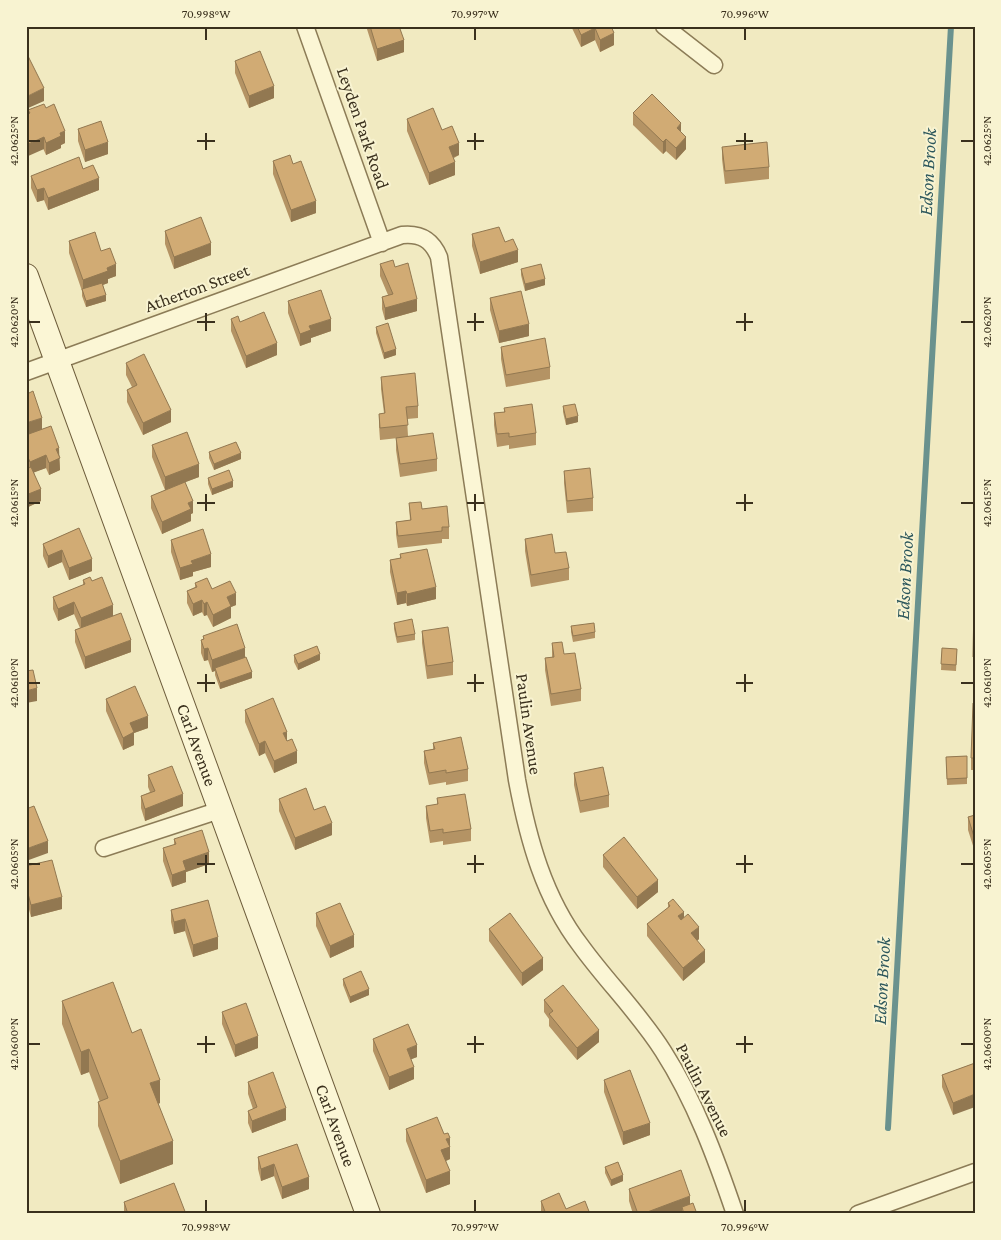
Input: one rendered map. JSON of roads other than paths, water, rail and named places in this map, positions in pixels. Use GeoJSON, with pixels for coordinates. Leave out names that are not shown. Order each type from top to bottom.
{"type":"FeatureCollection","features":[{"type":"Feature","properties":{"kind":"street","name":"Leyden Park Road"},"geometry":{"type":"LineString","coordinates":[[305,26],[382,243]]}},
{"type":"Feature","properties":{"kind":"street"},"geometry":{"type":"LineString","coordinates":[[664,26],[714,65]]}},
{"type":"Feature","properties":{"kind":"street","name":"Paulin Avenue"},"geometry":{"type":"LineString","coordinates":[[382,243],[402,235],[412,234],[433,243],[439,257],[517,780],[535,857],[553,901],[579,944],[630,1004],[676,1072],[716,1160],[736,1214]]}},
{"type":"Feature","properties":{"kind":"street","name":"Atherton Street"},"geometry":{"type":"LineString","coordinates":[[26,372],[382,243]]}},
{"type":"Feature","properties":{"kind":"street","name":"Carl Avenue"},"geometry":{"type":"LineString","coordinates":[[26,276],[368,1214]]}},
{"type":"Feature","properties":{"kind":"street"},"geometry":{"type":"LineString","coordinates":[[104,848],[220,810]]}},
{"type":"Feature","properties":{"kind":"street"},"geometry":{"type":"LineString","coordinates":[[858,1214],[975,1172]]}},
{"type":"Feature","properties":{"kind":"waterway","name":"Edson Brook"},"geometry":{"type":"LineString","coordinates":[[888,1128],[951,26]]}}]}
